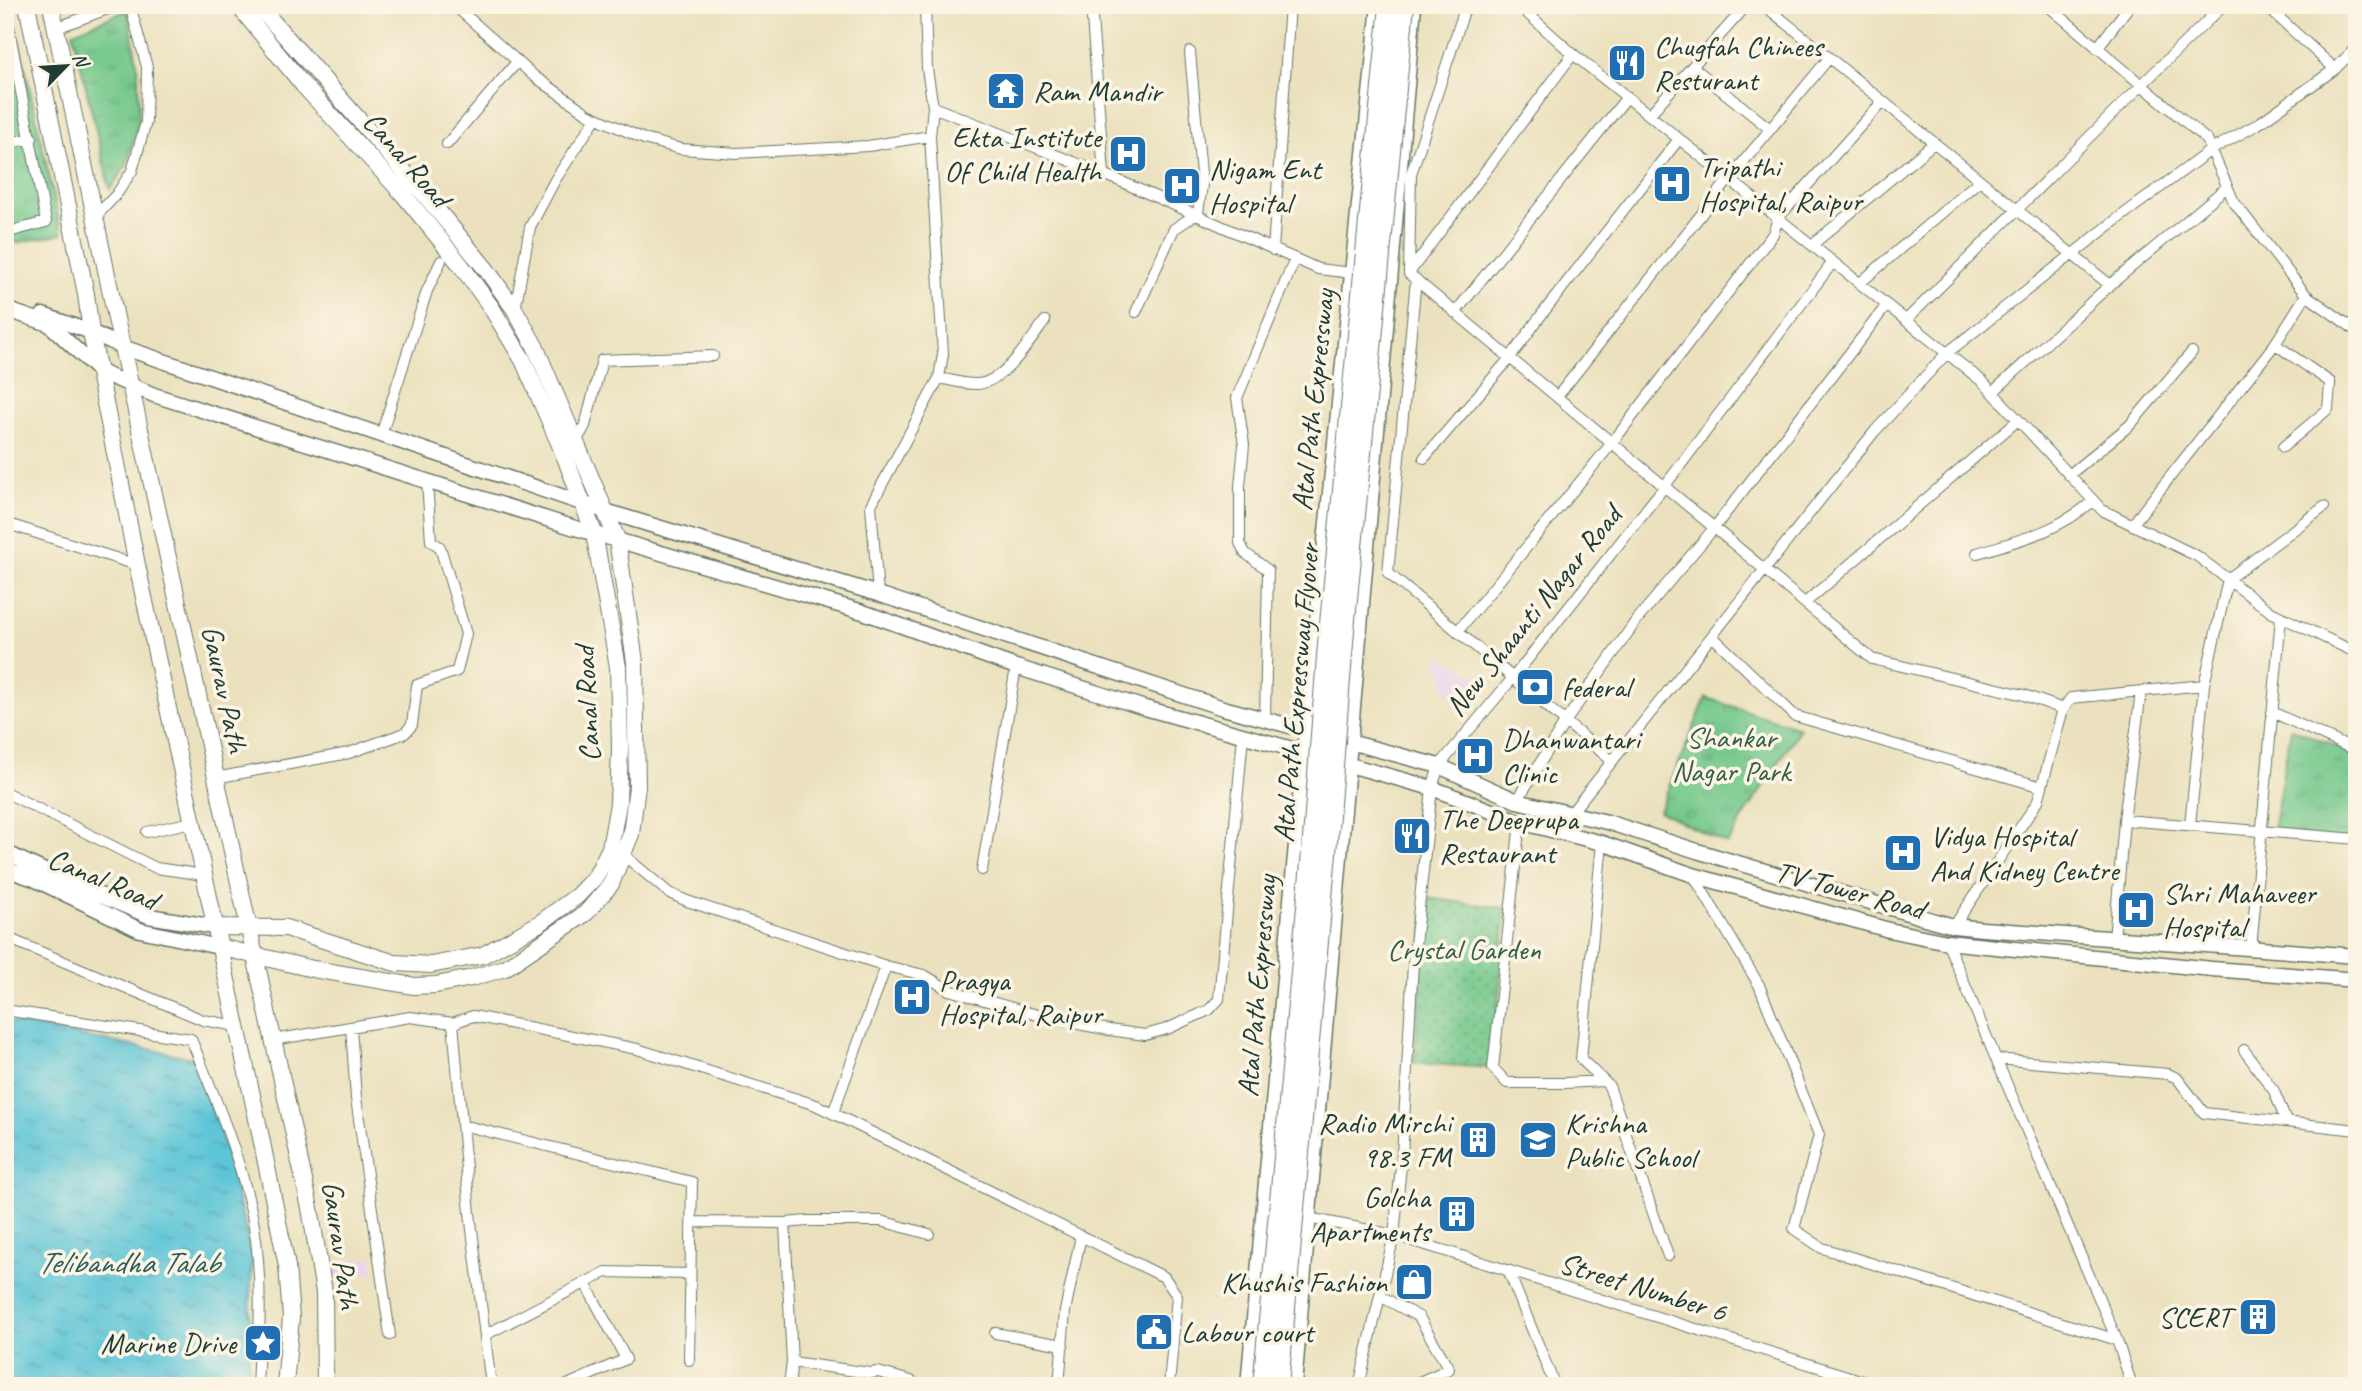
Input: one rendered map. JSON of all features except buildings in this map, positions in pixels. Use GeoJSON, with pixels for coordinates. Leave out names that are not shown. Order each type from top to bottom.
{"type":"FeatureCollection","features":[{"type":"Feature","properties":{"kind":"highway","name":"Atal Path Expressway Flyover"},"geometry":{"type":"LineString","coordinates":[[1262,1386],[1311,852],[1327,644],[1389,5]]}},
{"type":"Feature","properties":{"kind":"highway","name":"Atal Path Expressway Flyover"},"geometry":{"type":"LineString","coordinates":[[1279,1386],[1345,630],[1405,5]]}},
{"type":"Feature","properties":{"kind":"main road"},"geometry":{"type":"LineString","coordinates":[[27,5],[86,294],[136,565],[237,1026],[286,1266],[291,1318],[285,1386]]}},
{"type":"Feature","properties":{"kind":"main road","name":"Gaurav Path"},"geometry":{"type":"LineString","coordinates":[[51,5],[130,385],[310,1208],[324,1292],[325,1386]]}},
{"type":"Feature","properties":{"kind":"main road","name":"Canal Road"},"geometry":{"type":"LineString","coordinates":[[5,852],[149,916],[215,927],[286,929],[395,963],[431,965],[483,955],[520,936],[577,896],[617,851],[620,747],[618,667],[594,533],[523,360],[491,307],[460,264],[403,194],[303,85],[238,5]]}},
{"type":"Feature","properties":{"kind":"main road"},"geometry":{"type":"LineString","coordinates":[[219,947],[313,969],[414,986],[472,978],[505,968],[586,914],[611,884],[617,851],[631,834],[635,798],[635,662],[617,540],[535,345],[515,310],[456,232],[258,5]]}},
{"type":"Feature","properties":{"kind":"main road","name":"Atal Path Expressway"},"geometry":{"type":"LineString","coordinates":[[1248,1386],[1304,752],[1378,5]]}},
{"type":"Feature","properties":{"kind":"main road"},"geometry":{"type":"LineString","coordinates":[[1294,1386],[1414,5]]}},
{"type":"Feature","properties":{"kind":"main road","name":"TV Tower Road"},"geometry":{"type":"LineString","coordinates":[[5,302],[91,332],[122,347],[584,505],[878,594],[1223,708],[1439,766],[1517,801],[1571,813],[1954,926],[2357,956]]}},
{"type":"Feature","properties":{"kind":"main road","name":"TV Tower Road"},"geometry":{"type":"LineString","coordinates":[[5,309],[49,324],[100,372],[154,395],[594,533],[863,612],[1016,667],[1217,730],[1432,788],[1520,822],[1602,844],[1693,875],[1889,930],[1947,942],[2212,969],[2357,980]]}},
{"type":"Feature","properties":{"kind":"main road"},"geometry":{"type":"LineString","coordinates":[[1217,730],[1223,708]]}},
{"type":"Feature","properties":{"kind":"main road","name":"Canal Road"},"geometry":{"type":"LineString","coordinates":[[5,869],[34,879],[140,930],[219,947]]}},
{"type":"Feature","properties":{"kind":"street"},"geometry":{"type":"LineString","coordinates":[[56,27],[118,5]]}},
{"type":"Feature","properties":{"kind":"street"},"geometry":{"type":"LineString","coordinates":[[96,216],[116,195],[132,171],[146,122],[147,67],[130,5]]}},
{"type":"Feature","properties":{"kind":"street"},"geometry":{"type":"LineString","coordinates":[[454,5],[534,76],[596,118],[644,139],[681,149],[736,153],[868,146],[930,136]]}},
{"type":"Feature","properties":{"kind":"street"},"geometry":{"type":"LineString","coordinates":[[764,5],[817,5]]}},
{"type":"Feature","properties":{"kind":"street"},"geometry":{"type":"LineString","coordinates":[[878,594],[871,505],[939,378],[943,354],[930,136],[933,107],[927,69],[925,5]]}},
{"type":"Feature","properties":{"kind":"street"},"geometry":{"type":"LineString","coordinates":[[1091,5],[1104,174]]}},
{"type":"Feature","properties":{"kind":"street"},"geometry":{"type":"LineString","coordinates":[[1273,250],[1290,5]]}},
{"type":"Feature","properties":{"kind":"street"},"geometry":{"type":"LineString","coordinates":[[1466,5],[1411,174],[1412,277],[1388,573],[1611,760]]}},
{"type":"Feature","properties":{"kind":"street"},"geometry":{"type":"LineString","coordinates":[[1518,5],[1573,54],[1993,392],[2102,510],[2197,556],[2271,612],[2357,653]]}},
{"type":"Feature","properties":{"kind":"street"},"geometry":{"type":"LineString","coordinates":[[1530,16],[1541,5]]}},
{"type":"Feature","properties":{"kind":"street"},"geometry":{"type":"LineString","coordinates":[[1649,115],[1694,68],[1747,5]]}},
{"type":"Feature","properties":{"kind":"street"},"geometry":{"type":"LineString","coordinates":[[1764,5],[2110,285]]}},
{"type":"Feature","properties":{"kind":"street"},"geometry":{"type":"LineString","coordinates":[[2047,5],[2207,140],[2234,202],[2306,295],[2357,331]]}},
{"type":"Feature","properties":{"kind":"street"},"geometry":{"type":"LineString","coordinates":[[2097,48],[2130,5]]}},
{"type":"Feature","properties":{"kind":"street"},"geometry":{"type":"LineString","coordinates":[[1906,320],[2141,84],[2224,5]]}},
{"type":"Feature","properties":{"kind":"street"},"geometry":{"type":"LineString","coordinates":[[2264,5],[2335,69]]}},
{"type":"Feature","properties":{"kind":"street"},"geometry":{"type":"LineString","coordinates":[[5,8],[46,222],[5,233]]}},
{"type":"Feature","properties":{"kind":"street"},"geometry":{"type":"LineString","coordinates":[[1571,813],[1875,431],[1947,353],[2071,254],[2211,150],[2259,124],[2335,69],[2357,47]]}},
{"type":"Feature","properties":{"kind":"street"},"geometry":{"type":"LineString","coordinates":[[1136,312],[1174,229],[1196,215],[1202,185],[1190,52]]}},
{"type":"Feature","properties":{"kind":"street"},"geometry":{"type":"LineString","coordinates":[[1412,277],[1573,54]]}},
{"type":"Feature","properties":{"kind":"street"},"geometry":{"type":"LineString","coordinates":[[1557,397],[1730,178],[1829,58]]}},
{"type":"Feature","properties":{"kind":"street"},"geometry":{"type":"LineString","coordinates":[[447,144],[517,62]]}},
{"type":"Feature","properties":{"kind":"street"},"geometry":{"type":"LineString","coordinates":[[1694,68],[1770,129]]}},
{"type":"Feature","properties":{"kind":"street"},"geometry":{"type":"LineString","coordinates":[[1455,313],[1627,97]]}},
{"type":"Feature","properties":{"kind":"street"},"geometry":{"type":"LineString","coordinates":[[1457,632],[1612,443],[1773,234],[1778,218],[1883,101]]}},
{"type":"Feature","properties":{"kind":"street"},"geometry":{"type":"LineString","coordinates":[[933,107],[1104,174],[1318,269],[1352,273]]}},
{"type":"Feature","properties":{"kind":"street"},"geometry":{"type":"LineString","coordinates":[[515,310],[530,227],[555,180],[596,118]]}},
{"type":"Feature","properties":{"kind":"street"},"geometry":{"type":"LineString","coordinates":[[5,144],[32,138]]}},
{"type":"Feature","properties":{"kind":"street"},"geometry":{"type":"LineString","coordinates":[[1424,458],[1510,358],[1679,139]]}},
{"type":"Feature","properties":{"kind":"street"},"geometry":{"type":"LineString","coordinates":[[1812,246],[1934,143]]}},
{"type":"Feature","properties":{"kind":"street"},"geometry":{"type":"LineString","coordinates":[[1860,283],[1980,180]]}},
{"type":"Feature","properties":{"kind":"street"},"geometry":{"type":"LineString","coordinates":[[1993,392],[2110,285],[2227,187]]}},
{"type":"Feature","properties":{"kind":"street"},"geometry":{"type":"LineString","coordinates":[[1265,719],[1268,570],[1245,553],[1240,543],[1240,486],[1244,445],[1237,398],[1295,259]]}},
{"type":"Feature","properties":{"kind":"street"},"geometry":{"type":"LineString","coordinates":[[381,435],[426,291],[441,261]]}},
{"type":"Feature","properties":{"kind":"street","name":"New Shaanti Nagar Road"},"geometry":{"type":"LineString","coordinates":[[1439,766],[1512,679],[1664,487],[1833,262]]}},
{"type":"Feature","properties":{"kind":"street"},"geometry":{"type":"LineString","coordinates":[[1412,277],[1872,659],[2024,695],[2063,709]]}},
{"type":"Feature","properties":{"kind":"street"},"geometry":{"type":"LineString","coordinates":[[2132,525],[2275,344],[2306,295]]}},
{"type":"Feature","properties":{"kind":"street"},"geometry":{"type":"LineString","coordinates":[[1517,801],[1566,722],[1636,621],[1714,528],[1887,305]]}},
{"type":"Feature","properties":{"kind":"street"},"geometry":{"type":"LineString","coordinates":[[939,378],[979,384],[1004,372],[1045,321]]}},
{"type":"Feature","properties":{"kind":"street"},"geometry":{"type":"LineString","coordinates":[[2275,344],[2330,382],[2328,409],[2283,447]]}},
{"type":"Feature","properties":{"kind":"street"},"geometry":{"type":"LineString","coordinates":[[2069,475],[2130,425],[2192,352]]}},
{"type":"Feature","properties":{"kind":"street"},"geometry":{"type":"LineString","coordinates":[[576,440],[584,426],[602,360],[713,356]]}},
{"type":"Feature","properties":{"kind":"street"},"geometry":{"type":"LineString","coordinates":[[1805,604],[2018,420]]}},
{"type":"Feature","properties":{"kind":"street"},"geometry":{"type":"LineString","coordinates":[[215,778],[349,753],[405,733],[412,725],[418,685],[457,671],[466,634],[440,547],[431,541],[427,481]]}},
{"type":"Feature","properties":{"kind":"street"},"geometry":{"type":"LineString","coordinates":[[1976,553],[2037,535],[2073,518],[2093,501]]}},
{"type":"Feature","properties":{"kind":"street"},"geometry":{"type":"LineString","coordinates":[[2190,825],[2204,685],[2228,579],[2324,507]]}},
{"type":"Feature","properties":{"kind":"street"},"geometry":{"type":"LineString","coordinates":[[5,523],[136,565]]}},
{"type":"Feature","properties":{"kind":"street"},"geometry":{"type":"LineString","coordinates":[[2251,949],[2281,617]]}},
{"type":"Feature","properties":{"kind":"street"},"geometry":{"type":"LineString","coordinates":[[1712,636],[1796,716],[2042,787]]}},
{"type":"Feature","properties":{"kind":"street"},"geometry":{"type":"LineString","coordinates":[[982,870],[1016,667]]}},
{"type":"Feature","properties":{"kind":"street"},"geometry":{"type":"LineString","coordinates":[[1954,926],[2038,801],[2063,709],[2071,698],[2204,685]]}},
{"type":"Feature","properties":{"kind":"street"},"geometry":{"type":"LineString","coordinates":[[2115,940],[2124,820],[2141,692]]}},
{"type":"Feature","properties":{"kind":"street"},"geometry":{"type":"LineString","coordinates":[[2272,712],[2357,751]]}},
{"type":"Feature","properties":{"kind":"street"},"geometry":{"type":"LineString","coordinates":[[617,851],[669,893],[687,901],[886,966],[924,975],[949,990],[1048,1018],[1145,1035],[1167,1030],[1209,1010],[1219,999],[1243,736]]}},
{"type":"Feature","properties":{"kind":"street"},"geometry":{"type":"LineString","coordinates":[[1359,1386],[1394,1235],[1402,1156],[1413,963],[1432,788],[1439,766]]}},
{"type":"Feature","properties":{"kind":"street"},"geometry":{"type":"LineString","coordinates":[[5,792],[156,867],[204,875]]}},
{"type":"Feature","properties":{"kind":"street"},"geometry":{"type":"LineString","coordinates":[[2124,820],[2357,839]]}},
{"type":"Feature","properties":{"kind":"street"},"geometry":{"type":"LineString","coordinates":[[147,832],[192,822]]}},
{"type":"Feature","properties":{"kind":"street"},"geometry":{"type":"LineString","coordinates":[[1520,822],[1493,1068],[1507,1083],[1603,1080]]}},
{"type":"Feature","properties":{"kind":"street"},"geometry":{"type":"LineString","coordinates":[[1602,844],[1581,1059],[1609,1086],[1668,1255]]}},
{"type":"Feature","properties":{"kind":"street"},"geometry":{"type":"LineString","coordinates":[[1693,875],[1759,985],[1819,1135],[1794,1229],[1822,1248],[2118,1340]]}},
{"type":"Feature","properties":{"kind":"street"},"geometry":{"type":"LineString","coordinates":[[5,937],[203,1020],[237,1026]]}},
{"type":"Feature","properties":{"kind":"street"},"geometry":{"type":"LineString","coordinates":[[1947,942],[2118,1340],[2132,1386]]}},
{"type":"Feature","properties":{"kind":"street"},"geometry":{"type":"LineString","coordinates":[[833,1113],[886,966]]}},
{"type":"Feature","properties":{"kind":"street"},"geometry":{"type":"LineString","coordinates":[[5,1010],[191,1039],[234,1147],[251,1212],[258,1265],[257,1386]]}},
{"type":"Feature","properties":{"kind":"street"},"geometry":{"type":"LineString","coordinates":[[273,1040],[410,1017],[453,1023],[473,1016],[637,1049],[816,1105],[1164,1277],[1177,1296],[1169,1386]]}},
{"type":"Feature","properties":{"kind":"street"},"geometry":{"type":"LineString","coordinates":[[453,1023],[491,1386]]}},
{"type":"Feature","properties":{"kind":"street"},"geometry":{"type":"LineString","coordinates":[[351,1027],[356,1098],[390,1335]]}},
{"type":"Feature","properties":{"kind":"street"},"geometry":{"type":"LineString","coordinates":[[2244,1050],[2274,1090],[2286,1121]]}},
{"type":"Feature","properties":{"kind":"street"},"geometry":{"type":"LineString","coordinates":[[1996,1059],[2168,1074],[2177,1078],[2204,1113],[2357,1130]]}},
{"type":"Feature","properties":{"kind":"street"},"geometry":{"type":"LineString","coordinates":[[462,1125],[692,1182],[689,1360]]}},
{"type":"Feature","properties":{"kind":"street","name":"Street Number 6"},"geometry":{"type":"LineString","coordinates":[[1308,1219],[1394,1235],[1879,1386]]}},
{"type":"Feature","properties":{"kind":"street"},"geometry":{"type":"LineString","coordinates":[[693,1222],[881,1221],[929,1234]]}},
{"type":"Feature","properties":{"kind":"street"},"geometry":{"type":"LineString","coordinates":[[785,1223],[792,1363],[789,1386]]}},
{"type":"Feature","properties":{"kind":"street"},"geometry":{"type":"LineString","coordinates":[[1059,1386],[1065,1311],[1081,1236]]}},
{"type":"Feature","properties":{"kind":"street"},"geometry":{"type":"LineString","coordinates":[[1508,1270],[1555,1386]]}},
{"type":"Feature","properties":{"kind":"street"},"geometry":{"type":"LineString","coordinates":[[485,1335],[606,1272],[690,1274]]}},
{"type":"Feature","properties":{"kind":"street"},"geometry":{"type":"LineString","coordinates":[[565,1386],[626,1359],[585,1283]]}},
{"type":"Feature","properties":{"kind":"street"},"geometry":{"type":"LineString","coordinates":[[1380,1296],[1419,1317],[1449,1369],[1410,1386]]}},
{"type":"Feature","properties":{"kind":"street"},"geometry":{"type":"LineString","coordinates":[[995,1333],[1063,1345]]}},
{"type":"Feature","properties":{"kind":"street"},"geometry":{"type":"LineString","coordinates":[[792,1363],[870,1374],[878,1372],[911,1381],[911,1386]]}},
{"type":"Feature","properties":{"kind":"shaded area"},"geometry":{"type":"Polygon","coordinates":[[[1438,655],[1482,679],[1468,697],[1446,694],[1438,655]]]}},
{"type":"Feature","properties":{"kind":"shaded area"},"geometry":{"type":"Polygon","coordinates":[[[372,1258],[374,1272],[330,1280],[330,1262],[372,1258]]]}},
{"type":"Feature","properties":{"kind":"green space"},"geometry":{"type":"Polygon","coordinates":[[[5,5],[11,5],[62,234],[5,245],[5,5]]]}},
{"type":"Feature","properties":{"kind":"green space"},"geometry":{"type":"Polygon","coordinates":[[[128,10],[138,69],[139,119],[126,166],[110,190],[73,32],[128,10]]]}},
{"type":"Feature","properties":{"kind":"green space","name":"Shankar Nagar Park"},"geometry":{"type":"Polygon","coordinates":[[[1706,698],[1800,728],[1727,844],[1659,811],[1706,698]]]}},
{"type":"Feature","properties":{"kind":"green space"},"geometry":{"type":"Polygon","coordinates":[[[2291,728],[2357,755],[2357,844],[2273,831],[2291,728]]]}},
{"type":"Feature","properties":{"kind":"green space","name":"Crystal Garden"},"geometry":{"type":"Polygon","coordinates":[[[1426,898],[1506,908],[1493,1068],[1414,1063],[1426,898]]]}},
{"type":"Feature","properties":{"kind":"water","name":"Telibandha Talab"},"geometry":{"type":"Polygon","coordinates":[[[5,1021],[194,1058],[225,1147],[252,1255],[248,1386],[5,1386],[5,1021]]]}},
{"type":"Feature","properties":{"kind":"place","name":"Chugfah Chinees Resturant"},"geometry":{"type":"Point","coordinates":[1627,63]}},
{"type":"Feature","properties":{"kind":"place","name":"Ram Mandir"},"geometry":{"type":"Point","coordinates":[1006,91]}},
{"type":"Feature","properties":{"kind":"place","name":"Ekta Institute Of Child Health"},"geometry":{"type":"Point","coordinates":[1128,154]}},
{"type":"Feature","properties":{"kind":"place","name":"Tripathi Hospital, Raipur"},"geometry":{"type":"Point","coordinates":[1672,184]}},
{"type":"Feature","properties":{"kind":"place","name":"Nigam Ent Hospital"},"geometry":{"type":"Point","coordinates":[1182,186]}},
{"type":"Feature","properties":{"kind":"place","name":"federal"},"geometry":{"type":"Point","coordinates":[1535,687]}},
{"type":"Feature","properties":{"kind":"place","name":"Dhanwantari Clinic"},"geometry":{"type":"Point","coordinates":[1475,756]}},
{"type":"Feature","properties":{"kind":"place","name":"The Deeprupa Restaurant"},"geometry":{"type":"Point","coordinates":[1412,836]}},
{"type":"Feature","properties":{"kind":"place","name":"Vidya Hospital And Kidney Centre"},"geometry":{"type":"Point","coordinates":[1903,853]}},
{"type":"Feature","properties":{"kind":"place","name":"Shri Mahaveer Hospital"},"geometry":{"type":"Point","coordinates":[2136,910]}},
{"type":"Feature","properties":{"kind":"place","name":"Pragya Hospital, Raipur"},"geometry":{"type":"Point","coordinates":[912,997]}},
{"type":"Feature","properties":{"kind":"place","name":"Radio Mirchi 98.3 FM"},"geometry":{"type":"Point","coordinates":[1478,1140]}},
{"type":"Feature","properties":{"kind":"place","name":"Krishna Public School"},"geometry":{"type":"Point","coordinates":[1538,1140]}},
{"type":"Feature","properties":{"kind":"place","name":"Golcha Apartments"},"geometry":{"type":"Point","coordinates":[1457,1214]}},
{"type":"Feature","properties":{"kind":"place","name":"Khushis Fashion"},"geometry":{"type":"Point","coordinates":[1414,1282]}},
{"type":"Feature","properties":{"kind":"place","name":"SCERT"},"geometry":{"type":"Point","coordinates":[2258,1317]}},
{"type":"Feature","properties":{"kind":"place","name":"Labour court"},"geometry":{"type":"Point","coordinates":[1154,1332]}},
{"type":"Feature","properties":{"kind":"place","name":"Marine Drive"},"geometry":{"type":"Point","coordinates":[263,1343]}}]}
